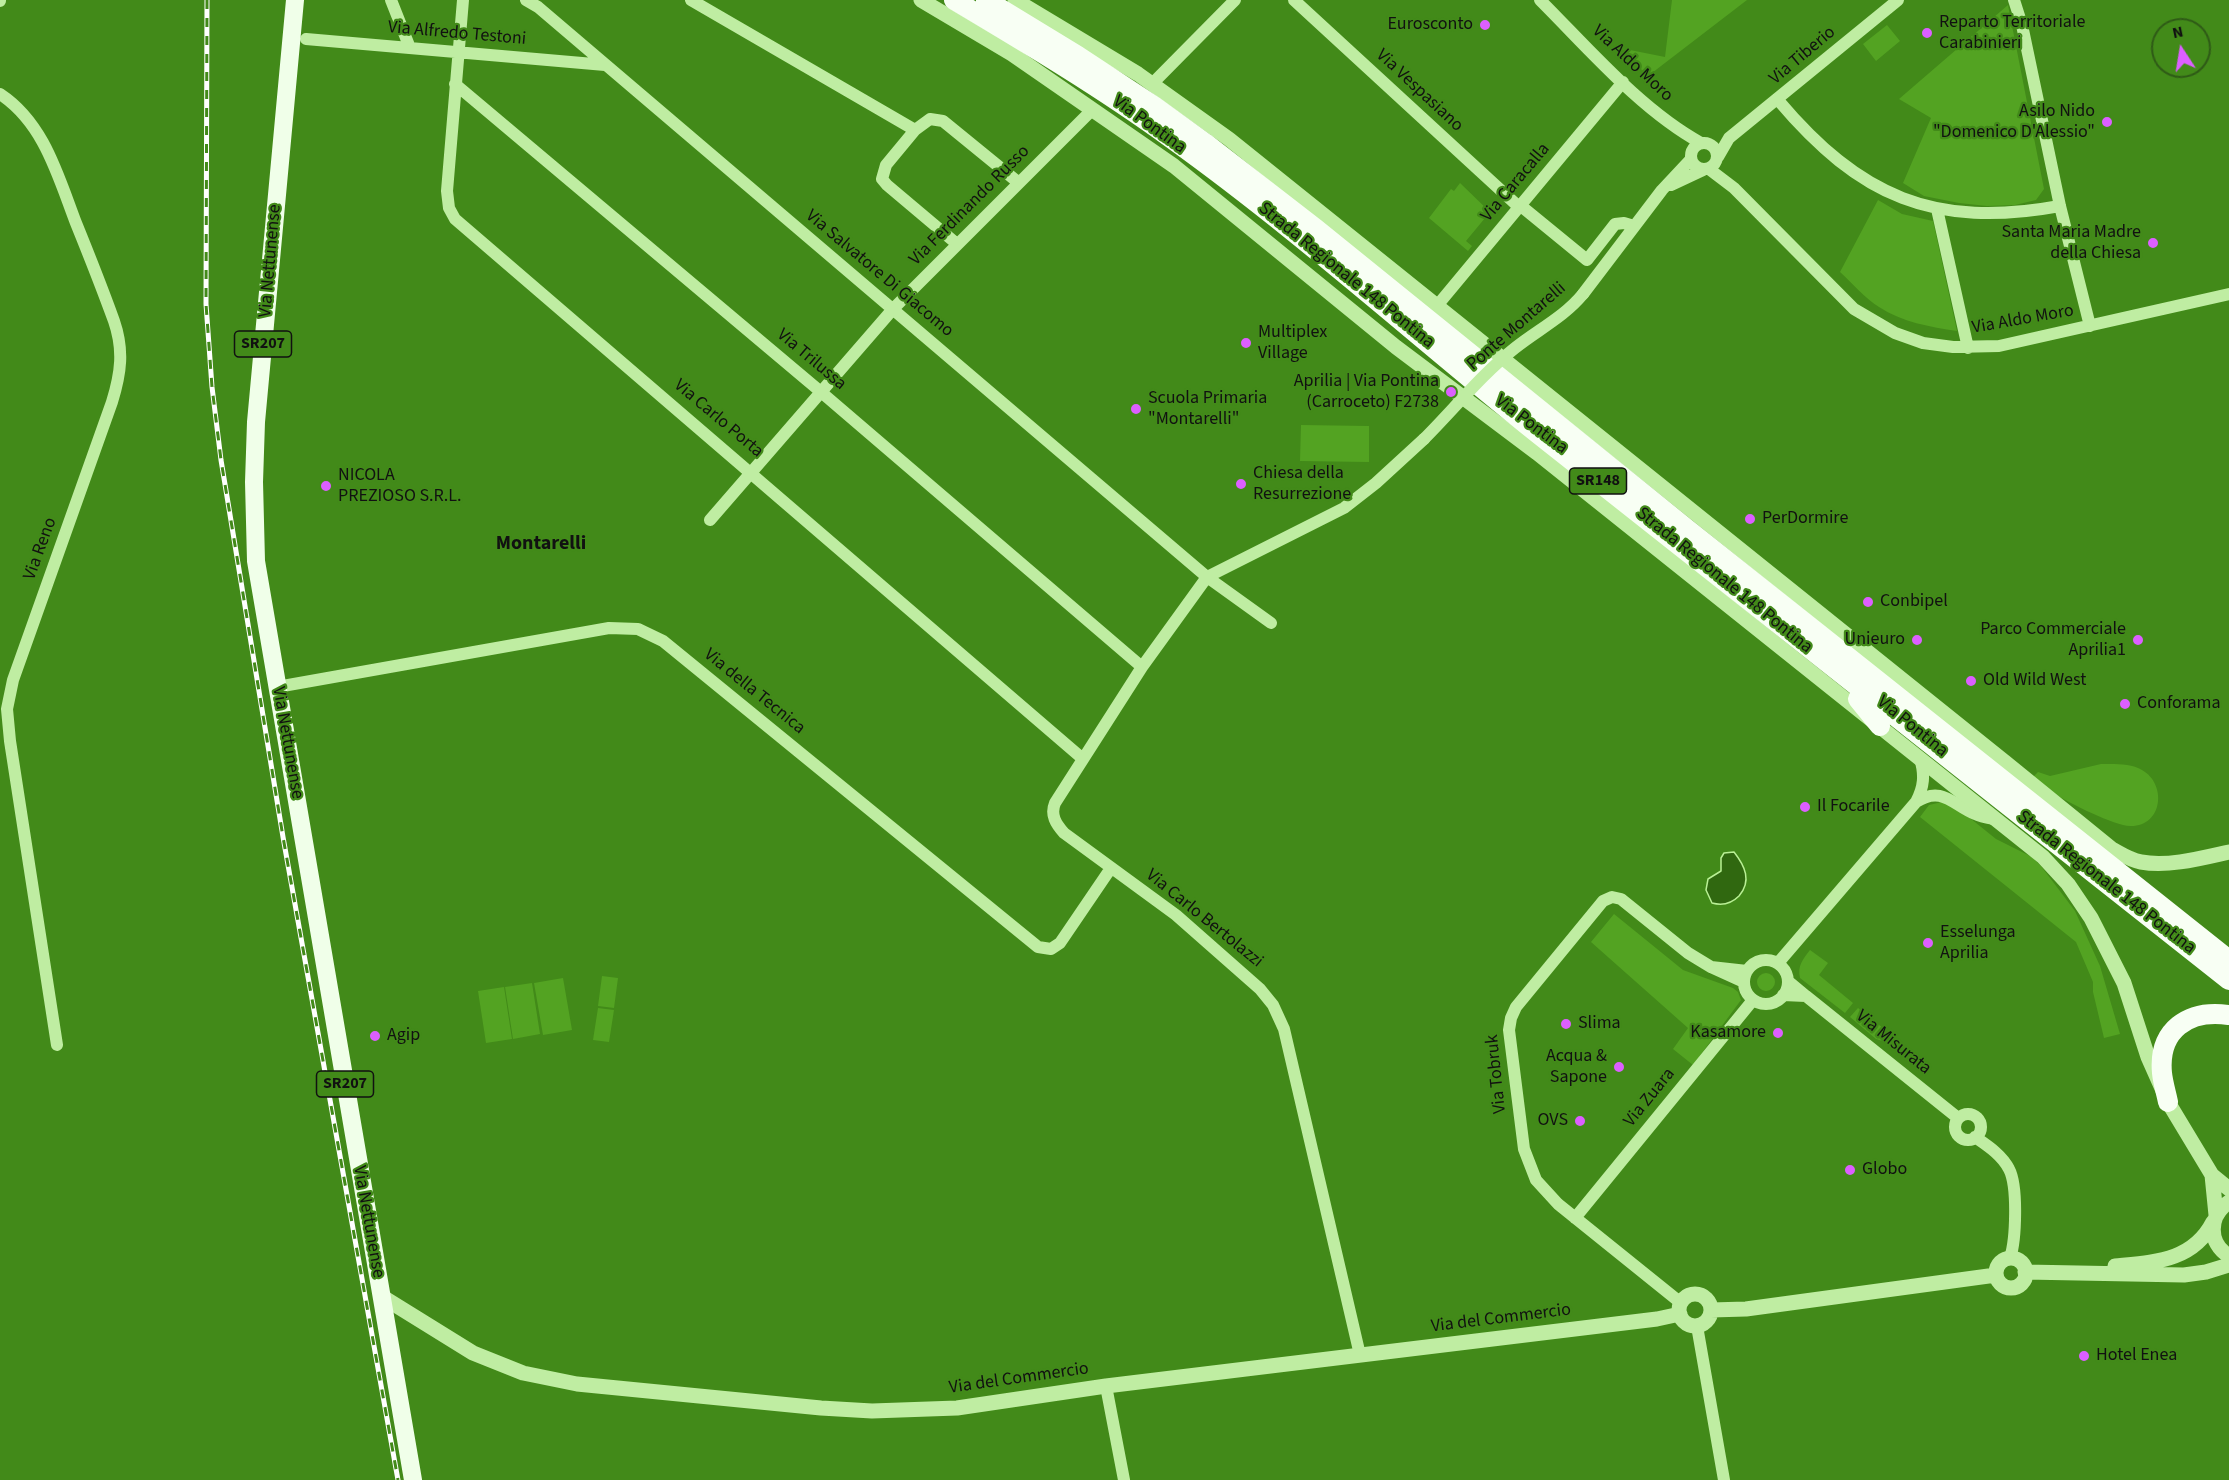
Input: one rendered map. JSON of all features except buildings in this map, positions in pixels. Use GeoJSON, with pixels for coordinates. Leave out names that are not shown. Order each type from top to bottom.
{"type":"FeatureCollection","features":[{"type":"Feature","properties":{"kind":"highway","name":"Strada Regionale 148 Pontina"},"geometry":{"type":"LineString","coordinates":[[954,0],[1096,87],[1171,138],[1224,178],[1534,430],[2229,980]]}},
{"type":"Feature","properties":{"kind":"highway","name":"Strada Regionale 148 Pontina"},"geometry":{"type":"LineString","coordinates":[[986,0],[1078,56],[1205,143],[1325,236],[2229,960]]}},
{"type":"Feature","properties":{"kind":"highway"},"geometry":{"type":"LineString","coordinates":[[1831,667],[1880,726]]}},
{"type":"Feature","properties":{"kind":"highway"},"geometry":{"type":"LineString","coordinates":[[1944,734],[1996,758]]}},
{"type":"Feature","properties":{"kind":"highway"},"geometry":{"type":"LineString","coordinates":[[2168,1101],[2162,1075],[2162,1059],[2164,1046],[2170,1035],[2178,1026],[2193,1017],[2209,1014],[2229,1015]]}},
{"type":"Feature","properties":{"kind":"main road","name":"Via Nettunense"},"geometry":{"type":"LineString","coordinates":[[295,0],[256,422],[254,482],[256,561],[413,1480]]}},
{"type":"Feature","properties":{"kind":"street"},"geometry":{"type":"LineString","coordinates":[[391,0],[410,48]]}},
{"type":"Feature","properties":{"kind":"street","name":"Via Carlo Porta"},"geometry":{"type":"LineString","coordinates":[[463,0],[447,194],[449,208],[455,219],[1083,759]]}},
{"type":"Feature","properties":{"kind":"street","name":"Via Salvatore Di Giacomo"},"geometry":{"type":"LineString","coordinates":[[526,0],[538,7],[1207,577],[1271,623]]}},
{"type":"Feature","properties":{"kind":"street"},"geometry":{"type":"LineString","coordinates":[[691,0],[915,130]]}},
{"type":"Feature","properties":{"kind":"street","name":"Via Pontina"},"geometry":{"type":"LineString","coordinates":[[921,0],[1012,54],[1174,166],[1396,347],[1537,453],[2052,866],[2068,884],[2091,918],[2124,983],[2148,1057],[2168,1101],[2212,1175],[2229,1189]]}},
{"type":"Feature","properties":{"kind":"street","name":"Via Pontina"},"geometry":{"type":"LineString","coordinates":[[1015,0],[1152,84],[1228,139],[2112,849],[2127,858],[2140,862],[2166,863],[2229,852]]}},
{"type":"Feature","properties":{"kind":"street"},"geometry":{"type":"LineString","coordinates":[[1152,84],[1235,0]]}},
{"type":"Feature","properties":{"kind":"street","name":"Via Vespasiano"},"geometry":{"type":"LineString","coordinates":[[1294,0],[1520,207],[1587,260],[1616,224],[1624,223],[1634,226]]}},
{"type":"Feature","properties":{"kind":"street","name":"Via Aldo Moro"},"geometry":{"type":"LineString","coordinates":[[1540,0],[1623,82],[1676,129],[1715,149],[1712,164]]}},
{"type":"Feature","properties":{"kind":"street","name":"Via Tiberio"},"geometry":{"type":"LineString","coordinates":[[1712,164],[1729,138],[1898,0]]}},
{"type":"Feature","properties":{"kind":"street"},"geometry":{"type":"LineString","coordinates":[[2014,0],[2022,25],[2060,206],[2090,326]]}},
{"type":"Feature","properties":{"kind":"street","name":"Via Alfredo Testoni"},"geometry":{"type":"LineString","coordinates":[[306,39],[605,65]]}},
{"type":"Feature","properties":{"kind":"street","name":"Via Caracalla"},"geometry":{"type":"LineString","coordinates":[[1436,307],[1623,82]]}},
{"type":"Feature","properties":{"kind":"street","name":"Via Trilussa"},"geometry":{"type":"LineString","coordinates":[[455,84],[821,392],[1142,667]]}},
{"type":"Feature","properties":{"kind":"street","name":"Via Reno"},"geometry":{"type":"LineString","coordinates":[[0,94],[27,119],[48,151],[114,321],[122,350],[120,371],[112,402],[14,680],[7,709],[11,751],[57,1045]]}},
{"type":"Feature","properties":{"kind":"street"},"geometry":{"type":"LineString","coordinates":[[1778,100],[1809,135],[1837,159],[1895,195],[1916,204],[1971,213],[2006,214],[2060,206]]}},
{"type":"Feature","properties":{"kind":"street","name":"Via Ferdinando Russo"},"geometry":{"type":"LineString","coordinates":[[710,520],[893,309],[1093,109]]}},
{"type":"Feature","properties":{"kind":"street"},"geometry":{"type":"LineString","coordinates":[[957,244],[887,185],[882,176],[886,165],[915,130],[933,118],[945,122],[1018,183]]}},
{"type":"Feature","properties":{"kind":"street","name":"Via Aldo Moro"},"geometry":{"type":"LineString","coordinates":[[1676,129],[1695,166],[1712,164]]}},
{"type":"Feature","properties":{"kind":"street","name":"Via Tiberio"},"geometry":{"type":"LineString","coordinates":[[1705,144],[1729,138]]}},
{"type":"Feature","properties":{"kind":"street"},"geometry":{"type":"LineString","coordinates":[[1634,226],[1691,157],[1694,148],[1705,144]]}},
{"type":"Feature","properties":{"kind":"street"},"geometry":{"type":"LineString","coordinates":[[1662,190],[1712,164]]}},
{"type":"Feature","properties":{"kind":"street","name":"Via Aldo Moro"},"geometry":{"type":"LineString","coordinates":[[1712,164],[1854,309],[1903,337],[1931,344],[1968,348],[2010,344],[2229,294]]}},
{"type":"Feature","properties":{"kind":"street"},"geometry":{"type":"LineString","coordinates":[[1937,209],[1968,348]]}},
{"type":"Feature","properties":{"kind":"street","name":"Ponte Montarelli"},"geometry":{"type":"LineString","coordinates":[[1207,577],[1344,508],[1376,483],[1424,439],[1501,361],[1560,316],[1583,294],[1634,226]]}},
{"type":"Feature","properties":{"kind":"street","name":"Via Carlo Bertolazzi"},"geometry":{"type":"LineString","coordinates":[[1207,577],[1142,667],[1055,803],[1053,815],[1064,833],[1176,915],[1263,992],[1277,1012],[1284,1029],[1360,1356]]}},
{"type":"Feature","properties":{"kind":"street","name":"Via della Tecnica"},"geometry":{"type":"LineString","coordinates":[[277,687],[609,628],[638,629],[663,641],[1038,947],[1052,949],[1060,943],[1112,868]]}},
{"type":"Feature","properties":{"kind":"street"},"geometry":{"type":"LineString","coordinates":[[1778,963],[1916,802],[1924,777],[1920,758]]}},
{"type":"Feature","properties":{"kind":"street"},"geometry":{"type":"LineString","coordinates":[[1916,802],[1928,796],[1944,797],[1976,815],[1994,819]]}},
{"type":"Feature","properties":{"kind":"street","name":"Via Tobruk"},"geometry":{"type":"LineString","coordinates":[[1680,1309],[1558,1204],[1539,1184],[1530,1169],[1525,1154],[1509,1029],[1515,1009],[1603,901],[1609,897],[1619,898],[1688,953],[1711,967],[1745,976]]}},
{"type":"Feature","properties":{"kind":"street"},"geometry":{"type":"LineString","coordinates":[[1771,960],[1778,963],[1783,968],[1788,981],[1783,995],[1773,1003],[1766,1004],[1753,1000],[1745,989],[1745,976],[1757,962],[1771,960]]}},
{"type":"Feature","properties":{"kind":"street","name":"Via Misurata"},"geometry":{"type":"LineString","coordinates":[[1788,981],[1958,1118]]}},
{"type":"Feature","properties":{"kind":"street"},"geometry":{"type":"LineString","coordinates":[[1783,995],[1806,996]]}},
{"type":"Feature","properties":{"kind":"street","name":"Via Zuara"},"geometry":{"type":"LineString","coordinates":[[1575,1218],[1753,1000]]}},
{"type":"Feature","properties":{"kind":"street","name":"Via Misurata"},"geometry":{"type":"LineString","coordinates":[[1970,1114],[1977,1118],[1980,1130],[1975,1137],[1967,1140],[1960,1137],[1955,1130],[1958,1118],[1970,1114]]}},
{"type":"Feature","properties":{"kind":"street","name":"Via Misurata"},"geometry":{"type":"LineString","coordinates":[[1975,1137],[1996,1153],[2011,1173],[2014,1188],[2015,1239],[2010,1258]]}},
{"type":"Feature","properties":{"kind":"street","name":"Via Pontina"},"geometry":{"type":"LineString","coordinates":[[2212,1175],[2215,1218],[2213,1230],[2216,1244],[2229,1256]]}},
{"type":"Feature","properties":{"kind":"street"},"geometry":{"type":"LineString","coordinates":[[2066,1272],[2180,1255],[2200,1242],[2215,1218],[2229,1202]]}},
{"type":"Feature","properties":{"kind":"street"},"geometry":{"type":"LineString","coordinates":[[2010,1258],[2022,1263],[2025,1272],[2021,1284],[2011,1288],[2001,1285],[1996,1275],[1999,1264],[2010,1258]]}},
{"type":"Feature","properties":{"kind":"street"},"geometry":{"type":"LineString","coordinates":[[2025,1272],[2184,1275],[2206,1272],[2229,1264]]}},
{"type":"Feature","properties":{"kind":"street"},"geometry":{"type":"LineString","coordinates":[[1711,1310],[1746,1309],[1996,1275]]}},
{"type":"Feature","properties":{"kind":"street"},"geometry":{"type":"LineString","coordinates":[[1699,1294],[1706,1299],[1711,1310],[1707,1320],[1698,1326],[1687,1324],[1680,1309],[1688,1296],[1699,1294]]}},
{"type":"Feature","properties":{"kind":"street","name":"Via del Commercio"},"geometry":{"type":"LineString","coordinates":[[381,1296],[484,1359],[523,1373],[577,1384],[840,1410],[892,1412],[957,1408],[1106,1386],[1657,1319],[1680,1309]]}},
{"type":"Feature","properties":{"kind":"street"},"geometry":{"type":"LineString","coordinates":[[1698,1326],[1724,1480]]}},
{"type":"Feature","properties":{"kind":"street"},"geometry":{"type":"LineString","coordinates":[[1106,1386],[1124,1480]]}},
{"type":"Feature","properties":{"kind":"shaded area"},"geometry":{"type":"Polygon","coordinates":[[[1672,0],[1747,0],[1648,76],[1620,48],[1665,57],[1672,0]]]}},
{"type":"Feature","properties":{"kind":"shaded area"},"geometry":{"type":"Polygon","coordinates":[[[2008,5],[2044,189],[2036,200],[2015,205],[1987,206],[1924,196],[1903,183],[1931,118],[1899,99],[2008,5]]]}},
{"type":"Feature","properties":{"kind":"shaded area"},"geometry":{"type":"Polygon","coordinates":[[[1887,25],[1900,41],[1876,61],[1863,44],[1887,25]]]}},
{"type":"Feature","properties":{"kind":"shaded area"},"geometry":{"type":"Polygon","coordinates":[[[1460,183],[1490,212],[1466,241],[1472,246],[1468,251],[1429,218],[1451,189],[1454,191],[1460,183]]]}},
{"type":"Feature","properties":{"kind":"shaded area"},"geometry":{"type":"Polygon","coordinates":[[[1878,200],[1902,214],[1933,221],[1957,331],[1897,317],[1879,307],[1840,272],[1878,200]]]}},
{"type":"Feature","properties":{"kind":"shaded area"},"geometry":{"type":"Polygon","coordinates":[[[1301,425],[1369,426],[1369,462],[1300,461],[1301,425]]]}},
{"type":"Feature","properties":{"kind":"shaded area"},"geometry":{"type":"Polygon","coordinates":[[[2101,764],[2133,766],[2150,776],[2158,794],[2158,803],[2150,819],[2142,824],[2131,826],[2115,823],[2062,798],[2033,777],[2038,772],[2050,776],[2101,764]]]}},
{"type":"Feature","properties":{"kind":"shaded area"},"geometry":{"type":"Polygon","coordinates":[[[1942,802],[1955,806],[1996,839],[2032,857],[2041,866],[2075,911],[2100,966],[2120,1034],[2104,1038],[2093,992],[2093,982],[2076,942],[1920,817],[1929,805],[1942,802]]]}},
{"type":"Feature","properties":{"kind":"shaded area"},"geometry":{"type":"Polygon","coordinates":[[[1734,852],[1746,874],[1743,890],[1730,903],[1712,903],[1706,890],[1708,879],[1721,871],[1721,858],[1724,853],[1734,852]]]}},
{"type":"Feature","properties":{"kind":"shaded area"},"geometry":{"type":"Polygon","coordinates":[[[1614,914],[1683,970],[1733,988],[1738,992],[1741,1000],[1693,1065],[1673,1049],[1688,1028],[1591,942],[1614,914]]]}},
{"type":"Feature","properties":{"kind":"shaded area"},"geometry":{"type":"Polygon","coordinates":[[[1810,950],[1828,963],[1819,975],[1853,1003],[1845,1013],[1800,978],[1800,966],[1810,950]]]}},
{"type":"Feature","properties":{"kind":"shaded area"},"geometry":{"type":"Polygon","coordinates":[[[1762,973],[1770,973],[1775,978],[1773,989],[1762,991],[1757,986],[1757,978],[1762,973]]]}},
{"type":"Feature","properties":{"kind":"shaded area"},"geometry":{"type":"Polygon","coordinates":[[[602,976],[618,978],[614,1008],[598,1006],[602,976]]]}},
{"type":"Feature","properties":{"kind":"shaded area"},"geometry":{"type":"Polygon","coordinates":[[[563,978],[572,1030],[543,1035],[534,983],[563,978]]]}},
{"type":"Feature","properties":{"kind":"shaded area"},"geometry":{"type":"Polygon","coordinates":[[[532,983],[540,1034],[513,1039],[505,987],[532,983]]]}},
{"type":"Feature","properties":{"kind":"shaded area"},"geometry":{"type":"Polygon","coordinates":[[[504,987],[512,1039],[486,1043],[478,991],[504,987]]]}},
{"type":"Feature","properties":{"kind":"shaded area"},"geometry":{"type":"Polygon","coordinates":[[[598,1008],[614,1010],[609,1042],[593,1040],[598,1008]]]}},
{"type":"Feature","properties":{"kind":"shaded area"},"geometry":{"type":"Polygon","coordinates":[[[1858,1008],[1894,1037],[1889,1043],[1876,1039],[1850,1017],[1858,1008]]]}},
{"type":"Feature","properties":{"kind":"railway"},"geometry":{"type":"LineString","coordinates":[[207,0],[206,304],[212,387],[221,460],[283,837],[398,1480]]}},
{"type":"Feature","properties":{"kind":"place","name":"Eurosconto"},"geometry":{"type":"Point","coordinates":[1485,25]}},
{"type":"Feature","properties":{"kind":"place","name":"Reparto Territoriale Carabinieri"},"geometry":{"type":"Point","coordinates":[1927,33]}},
{"type":"Feature","properties":{"kind":"place","name":"Asilo Nido \"Domenico D'Alessio\""},"geometry":{"type":"Point","coordinates":[2107,122]}},
{"type":"Feature","properties":{"kind":"place","name":"Santa Maria Madre della Chiesa"},"geometry":{"type":"Point","coordinates":[2153,243]}},
{"type":"Feature","properties":{"kind":"place","name":"Multiplex Village"},"geometry":{"type":"Point","coordinates":[1246,343]}},
{"type":"Feature","properties":{"kind":"place","name":"Aprilia | Via Pontina (Carroceto) F2738"},"geometry":{"type":"Point","coordinates":[1451,392]}},
{"type":"Feature","properties":{"kind":"place","name":"Scuola Primaria \"Montarelli\""},"geometry":{"type":"Point","coordinates":[1136,409]}},
{"type":"Feature","properties":{"kind":"place","name":"Chiesa della Resurrezione"},"geometry":{"type":"Point","coordinates":[1241,484]}},
{"type":"Feature","properties":{"kind":"place","name":"NICOLA PREZIOSO S.R.L."},"geometry":{"type":"Point","coordinates":[326,486]}},
{"type":"Feature","properties":{"kind":"place","name":"PerDormire"},"geometry":{"type":"Point","coordinates":[1750,519]}},
{"type":"Feature","properties":{"kind":"place","name":"Conbipel"},"geometry":{"type":"Point","coordinates":[1868,602]}},
{"type":"Feature","properties":{"kind":"place","name":"Unieuro"},"geometry":{"type":"Point","coordinates":[1917,640]}},
{"type":"Feature","properties":{"kind":"place","name":"Parco Commerciale Aprilia1"},"geometry":{"type":"Point","coordinates":[2138,640]}},
{"type":"Feature","properties":{"kind":"place","name":"Old Wild West"},"geometry":{"type":"Point","coordinates":[1971,681]}},
{"type":"Feature","properties":{"kind":"place","name":"Conforama"},"geometry":{"type":"Point","coordinates":[2125,704]}},
{"type":"Feature","properties":{"kind":"place","name":"Il Focarile"},"geometry":{"type":"Point","coordinates":[1805,807]}},
{"type":"Feature","properties":{"kind":"place","name":"Esselunga Aprilia"},"geometry":{"type":"Point","coordinates":[1928,943]}},
{"type":"Feature","properties":{"kind":"place","name":"Slima"},"geometry":{"type":"Point","coordinates":[1566,1024]}},
{"type":"Feature","properties":{"kind":"place","name":"Kasamore"},"geometry":{"type":"Point","coordinates":[1778,1033]}},
{"type":"Feature","properties":{"kind":"place","name":"Agip"},"geometry":{"type":"Point","coordinates":[375,1036]}},
{"type":"Feature","properties":{"kind":"place","name":"Acqua & Sapone"},"geometry":{"type":"Point","coordinates":[1619,1067]}},
{"type":"Feature","properties":{"kind":"place","name":"OVS"},"geometry":{"type":"Point","coordinates":[1580,1121]}},
{"type":"Feature","properties":{"kind":"place","name":"Globo"},"geometry":{"type":"Point","coordinates":[1850,1170]}},
{"type":"Feature","properties":{"kind":"place","name":"Hotel Enea"},"geometry":{"type":"Point","coordinates":[2084,1356]}},
{"type":"Feature","properties":{"kind":"district","name":"Montarelli"},"geometry":{"type":"Point","coordinates":[541,545]}}]}
